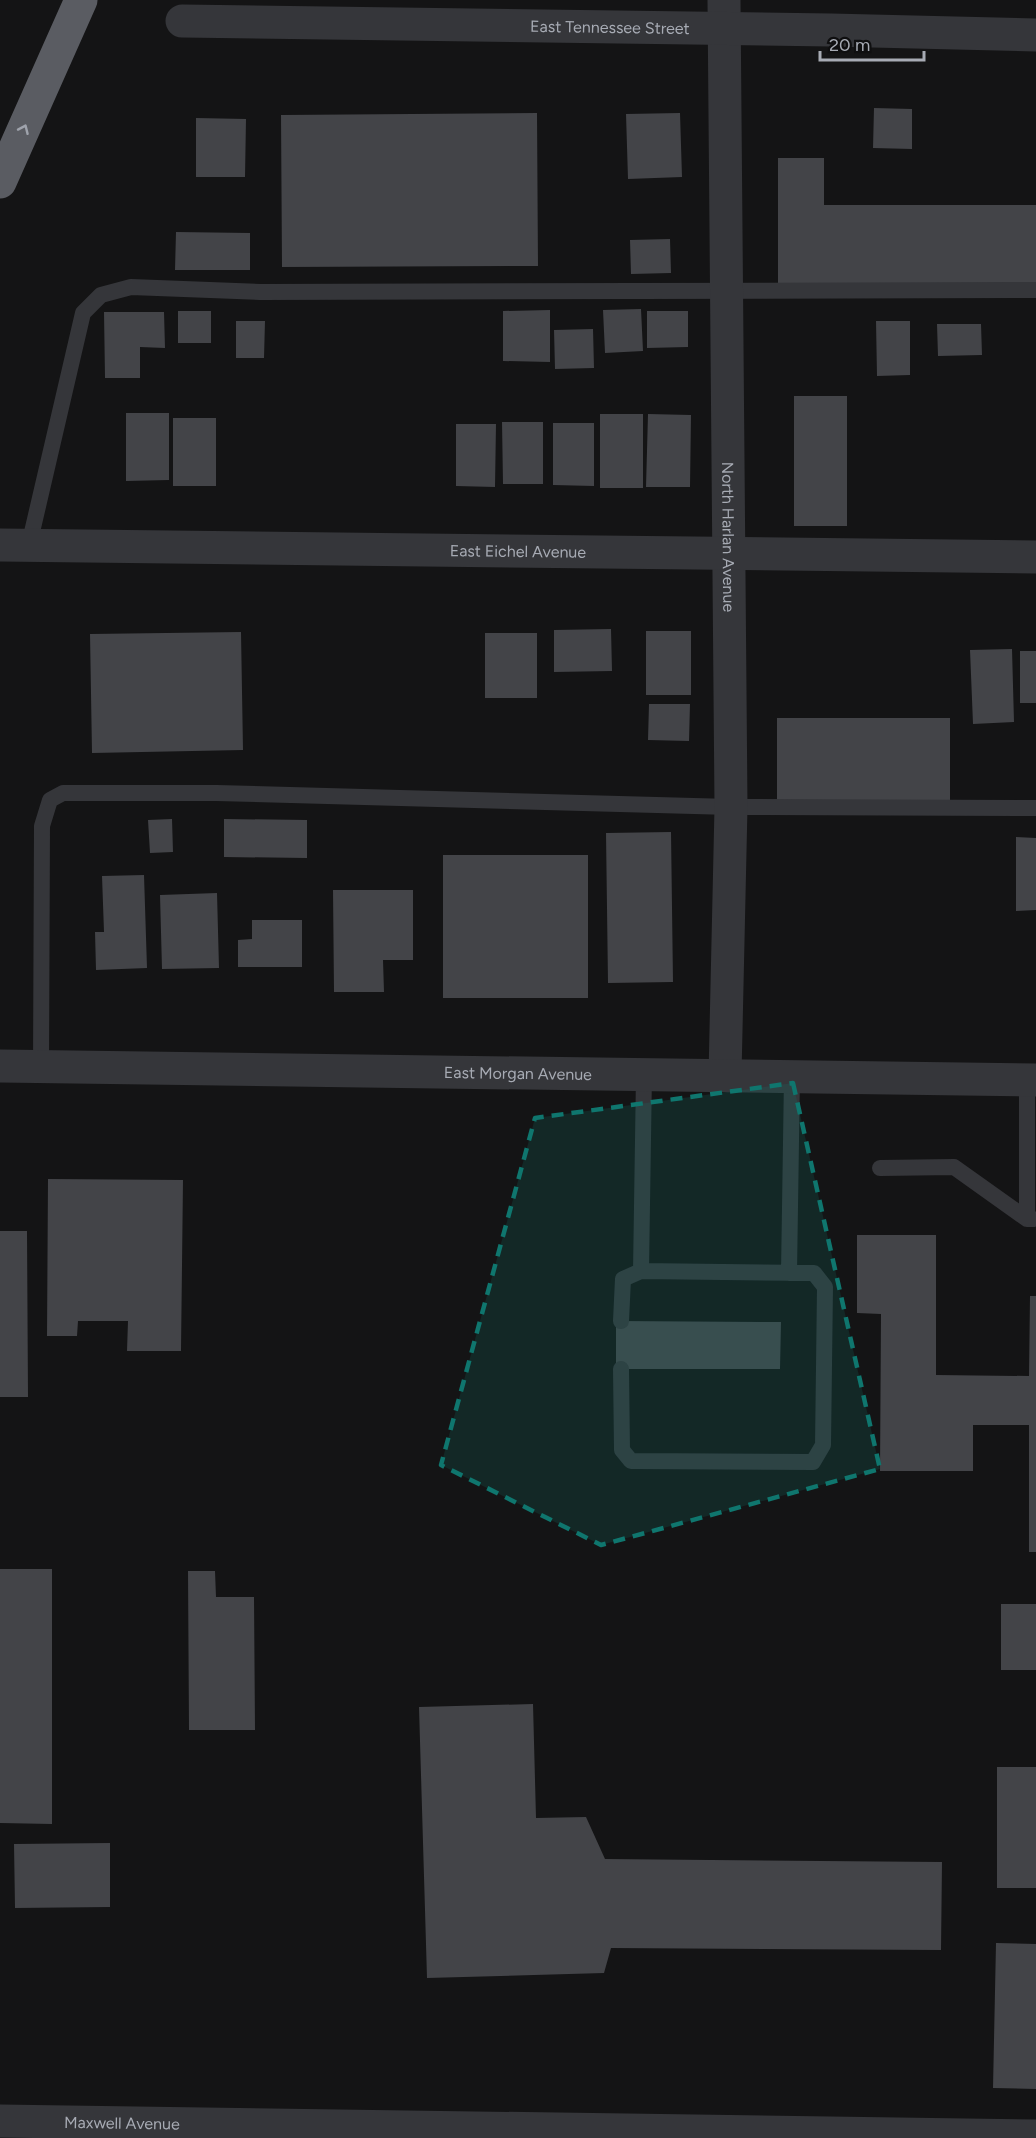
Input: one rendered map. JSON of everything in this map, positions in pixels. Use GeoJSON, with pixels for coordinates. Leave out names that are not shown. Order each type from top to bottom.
{"type":"FeatureCollection","features":[{"type":"Feature","properties":{"kind":"highway"},"geometry":{"type":"LineString","coordinates":[[0,182],[81,0]]}},
{"type":"Feature","properties":{"kind":"street","name":"East Tennessee Street"},"geometry":{"type":"LineString","coordinates":[[182,21],[724,14],[1036,35]]}},
{"type":"Feature","properties":{"kind":"street","name":"North Harlan Avenue"},"geometry":{"type":"LineString","coordinates":[[724,14],[730,807],[725,1075]]}},
{"type":"Feature","properties":{"kind":"street","name":"East Eichel Avenue"},"geometry":{"type":"LineString","coordinates":[[15,545],[1036,557]]}},
{"type":"Feature","properties":{"kind":"street","name":"East Morgan Avenue"},"geometry":{"type":"LineString","coordinates":[[0,1066],[1032,1080]]}},
{"type":"Feature","properties":{"kind":"street","name":"Maxwell Avenue"},"geometry":{"type":"LineString","coordinates":[[0,2121],[1036,2136]]}},
{"type":"Feature","properties":{"kind":"lane"},"geometry":{"type":"LineString","coordinates":[[15,545],[83,313],[101,295],[131,286],[260,292],[1036,290]]}},
{"type":"Feature","properties":{"kind":"lane"},"geometry":{"type":"LineString","coordinates":[[41,1067],[42,826],[50,800],[63,792],[216,793],[730,807],[1036,808]]}},
{"type":"Feature","properties":{"kind":"lane"},"geometry":{"type":"LineString","coordinates":[[641,1271],[644,1074]]}},
{"type":"Feature","properties":{"kind":"lane"},"geometry":{"type":"LineString","coordinates":[[789,1273],[792,1076]]}},
{"type":"Feature","properties":{"kind":"lane"},"geometry":{"type":"LineString","coordinates":[[1031,1219],[1032,1080]]}},
{"type":"Feature","properties":{"kind":"lane"},"geometry":{"type":"LineString","coordinates":[[880,1168],[954,1167],[1031,1219]]}},
{"type":"Feature","properties":{"kind":"lane"},"geometry":{"type":"LineString","coordinates":[[621,1321],[623,1280],[641,1271],[814,1273],[825,1287],[823,1445],[813,1462],[631,1461],[622,1450],[621,1369]]}},
{"type":"Feature","properties":{"kind":"highlighted area"},"geometry":{"type":"Polygon","coordinates":[[[793,1083],[880,1469],[601,1545],[441,1465],[535,1118],[793,1083]]]}},
{"type":"Feature","properties":{"kind":"building"},"geometry":{"type":"Polygon","coordinates":[[[874,108],[912,109],[912,149],[873,148],[874,108]]]}},
{"type":"Feature","properties":{"kind":"building"},"geometry":{"type":"Polygon","coordinates":[[[537,113],[538,266],[282,267],[281,115],[537,113]]]}},
{"type":"Feature","properties":{"kind":"building"},"geometry":{"type":"Polygon","coordinates":[[[680,113],[682,177],[628,179],[626,114],[680,113]]]}},
{"type":"Feature","properties":{"kind":"building"},"geometry":{"type":"Polygon","coordinates":[[[196,118],[246,119],[245,177],[196,177],[196,118]]]}},
{"type":"Feature","properties":{"kind":"building"},"geometry":{"type":"Polygon","coordinates":[[[778,158],[824,158],[824,205],[1036,205],[1036,289],[778,289],[778,158]]]}},
{"type":"Feature","properties":{"kind":"building"},"geometry":{"type":"Polygon","coordinates":[[[176,232],[250,233],[250,270],[175,270],[176,232]]]}},
{"type":"Feature","properties":{"kind":"building"},"geometry":{"type":"Polygon","coordinates":[[[670,239],[671,273],[631,274],[630,240],[670,239]]]}},
{"type":"Feature","properties":{"kind":"building"},"geometry":{"type":"Polygon","coordinates":[[[641,309],[643,351],[605,353],[603,310],[641,309]]]}},
{"type":"Feature","properties":{"kind":"building"},"geometry":{"type":"Polygon","coordinates":[[[550,310],[550,362],[503,361],[503,311],[550,310]]]}},
{"type":"Feature","properties":{"kind":"building"},"geometry":{"type":"Polygon","coordinates":[[[178,311],[211,311],[211,343],[178,343],[178,311]]]}},
{"type":"Feature","properties":{"kind":"building"},"geometry":{"type":"Polygon","coordinates":[[[647,311],[688,311],[688,347],[647,348],[647,311]]]}},
{"type":"Feature","properties":{"kind":"building"},"geometry":{"type":"Polygon","coordinates":[[[104,312],[164,312],[165,348],[140,347],[140,378],[105,378],[104,312]]]}},
{"type":"Feature","properties":{"kind":"building"},"geometry":{"type":"Polygon","coordinates":[[[236,321],[265,321],[264,358],[236,358],[236,321]]]}},
{"type":"Feature","properties":{"kind":"building"},"geometry":{"type":"Polygon","coordinates":[[[876,321],[910,321],[910,375],[877,376],[876,321]]]}},
{"type":"Feature","properties":{"kind":"building"},"geometry":{"type":"Polygon","coordinates":[[[937,324],[981,324],[982,355],[938,356],[937,324]]]}},
{"type":"Feature","properties":{"kind":"building"},"geometry":{"type":"Polygon","coordinates":[[[593,329],[594,368],[555,369],[554,330],[593,329]]]}},
{"type":"Feature","properties":{"kind":"building"},"geometry":{"type":"Polygon","coordinates":[[[794,396],[847,396],[847,526],[794,526],[794,396]]]}},
{"type":"Feature","properties":{"kind":"building"},"geometry":{"type":"Polygon","coordinates":[[[126,413],[169,413],[169,480],[126,481],[126,413]]]}},
{"type":"Feature","properties":{"kind":"building"},"geometry":{"type":"Polygon","coordinates":[[[600,414],[643,414],[643,488],[600,488],[600,414]]]}},
{"type":"Feature","properties":{"kind":"building"},"geometry":{"type":"Polygon","coordinates":[[[648,414],[691,415],[690,487],[646,487],[648,414]]]}},
{"type":"Feature","properties":{"kind":"building"},"geometry":{"type":"Polygon","coordinates":[[[173,418],[216,418],[216,486],[173,486],[173,418]]]}},
{"type":"Feature","properties":{"kind":"building"},"geometry":{"type":"Polygon","coordinates":[[[502,422],[543,422],[543,484],[503,484],[502,422]]]}},
{"type":"Feature","properties":{"kind":"building"},"geometry":{"type":"Polygon","coordinates":[[[553,423],[594,423],[594,486],[553,485],[553,423]]]}},
{"type":"Feature","properties":{"kind":"building"},"geometry":{"type":"Polygon","coordinates":[[[456,424],[496,424],[495,487],[456,486],[456,424]]]}},
{"type":"Feature","properties":{"kind":"building"},"geometry":{"type":"Polygon","coordinates":[[[611,629],[612,671],[554,672],[554,630],[611,629]]]}},
{"type":"Feature","properties":{"kind":"building"},"geometry":{"type":"Polygon","coordinates":[[[646,631],[691,631],[691,695],[646,695],[646,631]]]}},
{"type":"Feature","properties":{"kind":"building"},"geometry":{"type":"Polygon","coordinates":[[[241,632],[243,750],[92,753],[90,634],[241,632]]]}},
{"type":"Feature","properties":{"kind":"building"},"geometry":{"type":"Polygon","coordinates":[[[485,633],[537,633],[537,698],[485,698],[485,633]]]}},
{"type":"Feature","properties":{"kind":"building"},"geometry":{"type":"Polygon","coordinates":[[[1012,649],[1014,722],[973,724],[970,650],[1012,649]]]}},
{"type":"Feature","properties":{"kind":"building"},"geometry":{"type":"Polygon","coordinates":[[[1020,651],[1036,651],[1036,703],[1020,703],[1020,651]]]}},
{"type":"Feature","properties":{"kind":"building"},"geometry":{"type":"Polygon","coordinates":[[[649,704],[690,704],[689,741],[648,740],[649,704]]]}},
{"type":"Feature","properties":{"kind":"building"},"geometry":{"type":"Polygon","coordinates":[[[777,718],[950,718],[950,806],[777,807],[777,718]]]}},
{"type":"Feature","properties":{"kind":"building"},"geometry":{"type":"Polygon","coordinates":[[[172,819],[173,852],[150,853],[148,820],[172,819]]]}},
{"type":"Feature","properties":{"kind":"building"},"geometry":{"type":"Polygon","coordinates":[[[224,819],[307,820],[307,858],[224,857],[224,819]]]}},
{"type":"Feature","properties":{"kind":"building"},"geometry":{"type":"Polygon","coordinates":[[[671,832],[673,982],[608,983],[606,833],[671,832]]]}},
{"type":"Feature","properties":{"kind":"building"},"geometry":{"type":"Polygon","coordinates":[[[1016,837],[1036,838],[1036,910],[1016,911],[1016,837]]]}},
{"type":"Feature","properties":{"kind":"building"},"geometry":{"type":"Polygon","coordinates":[[[443,855],[588,855],[588,998],[443,998],[443,855]]]}},
{"type":"Feature","properties":{"kind":"building"},"geometry":{"type":"Polygon","coordinates":[[[144,875],[147,968],[96,970],[95,932],[104,932],[102,876],[144,875]]]}},
{"type":"Feature","properties":{"kind":"building"},"geometry":{"type":"Polygon","coordinates":[[[333,890],[413,890],[413,960],[383,960],[384,992],[334,992],[333,890]]]}},
{"type":"Feature","properties":{"kind":"building"},"geometry":{"type":"Polygon","coordinates":[[[217,893],[219,968],[162,969],[160,895],[217,893]]]}},
{"type":"Feature","properties":{"kind":"building"},"geometry":{"type":"Polygon","coordinates":[[[252,920],[302,920],[302,967],[238,967],[238,940],[252,939],[252,920]]]}},
{"type":"Feature","properties":{"kind":"building"},"geometry":{"type":"Polygon","coordinates":[[[48,1179],[183,1180],[181,1351],[127,1351],[128,1321],[78,1321],[77,1336],[47,1336],[48,1179]]]}},
{"type":"Feature","properties":{"kind":"building"},"geometry":{"type":"Polygon","coordinates":[[[0,1231],[27,1231],[28,1397],[0,1397],[0,1231]]]}},
{"type":"Feature","properties":{"kind":"building"},"geometry":{"type":"Polygon","coordinates":[[[857,1235],[936,1235],[936,1375],[1029,1376],[1030,1296],[1036,1296],[1036,1552],[1029,1552],[1029,1425],[973,1425],[973,1471],[880,1471],[881,1314],[857,1313],[857,1235]]]}},
{"type":"Feature","properties":{"kind":"building"},"geometry":{"type":"Polygon","coordinates":[[[616,1321],[781,1322],[780,1369],[616,1369],[616,1321]]]}},
{"type":"Feature","properties":{"kind":"building"},"geometry":{"type":"Polygon","coordinates":[[[0,1569],[52,1569],[52,1824],[0,1823],[0,1569]]]}},
{"type":"Feature","properties":{"kind":"building"},"geometry":{"type":"Polygon","coordinates":[[[188,1571],[215,1571],[216,1597],[254,1597],[255,1730],[189,1730],[188,1571]]]}},
{"type":"Feature","properties":{"kind":"building"},"geometry":{"type":"Polygon","coordinates":[[[1001,1604],[1036,1604],[1036,1670],[1001,1670],[1001,1604]]]}},
{"type":"Feature","properties":{"kind":"building"},"geometry":{"type":"Polygon","coordinates":[[[533,1704],[536,1818],[586,1817],[605,1859],[942,1862],[941,1950],[611,1948],[604,1973],[427,1978],[419,1707],[533,1704]]]}},
{"type":"Feature","properties":{"kind":"building"},"geometry":{"type":"Polygon","coordinates":[[[997,1767],[1036,1767],[1036,1888],[997,1888],[997,1767]]]}},
{"type":"Feature","properties":{"kind":"building"},"geometry":{"type":"Polygon","coordinates":[[[110,1843],[110,1907],[15,1908],[14,1844],[110,1843]]]}},
{"type":"Feature","properties":{"kind":"building"},"geometry":{"type":"Polygon","coordinates":[[[996,1943],[1036,1944],[1036,2089],[993,2088],[996,1943]]]}}]}
